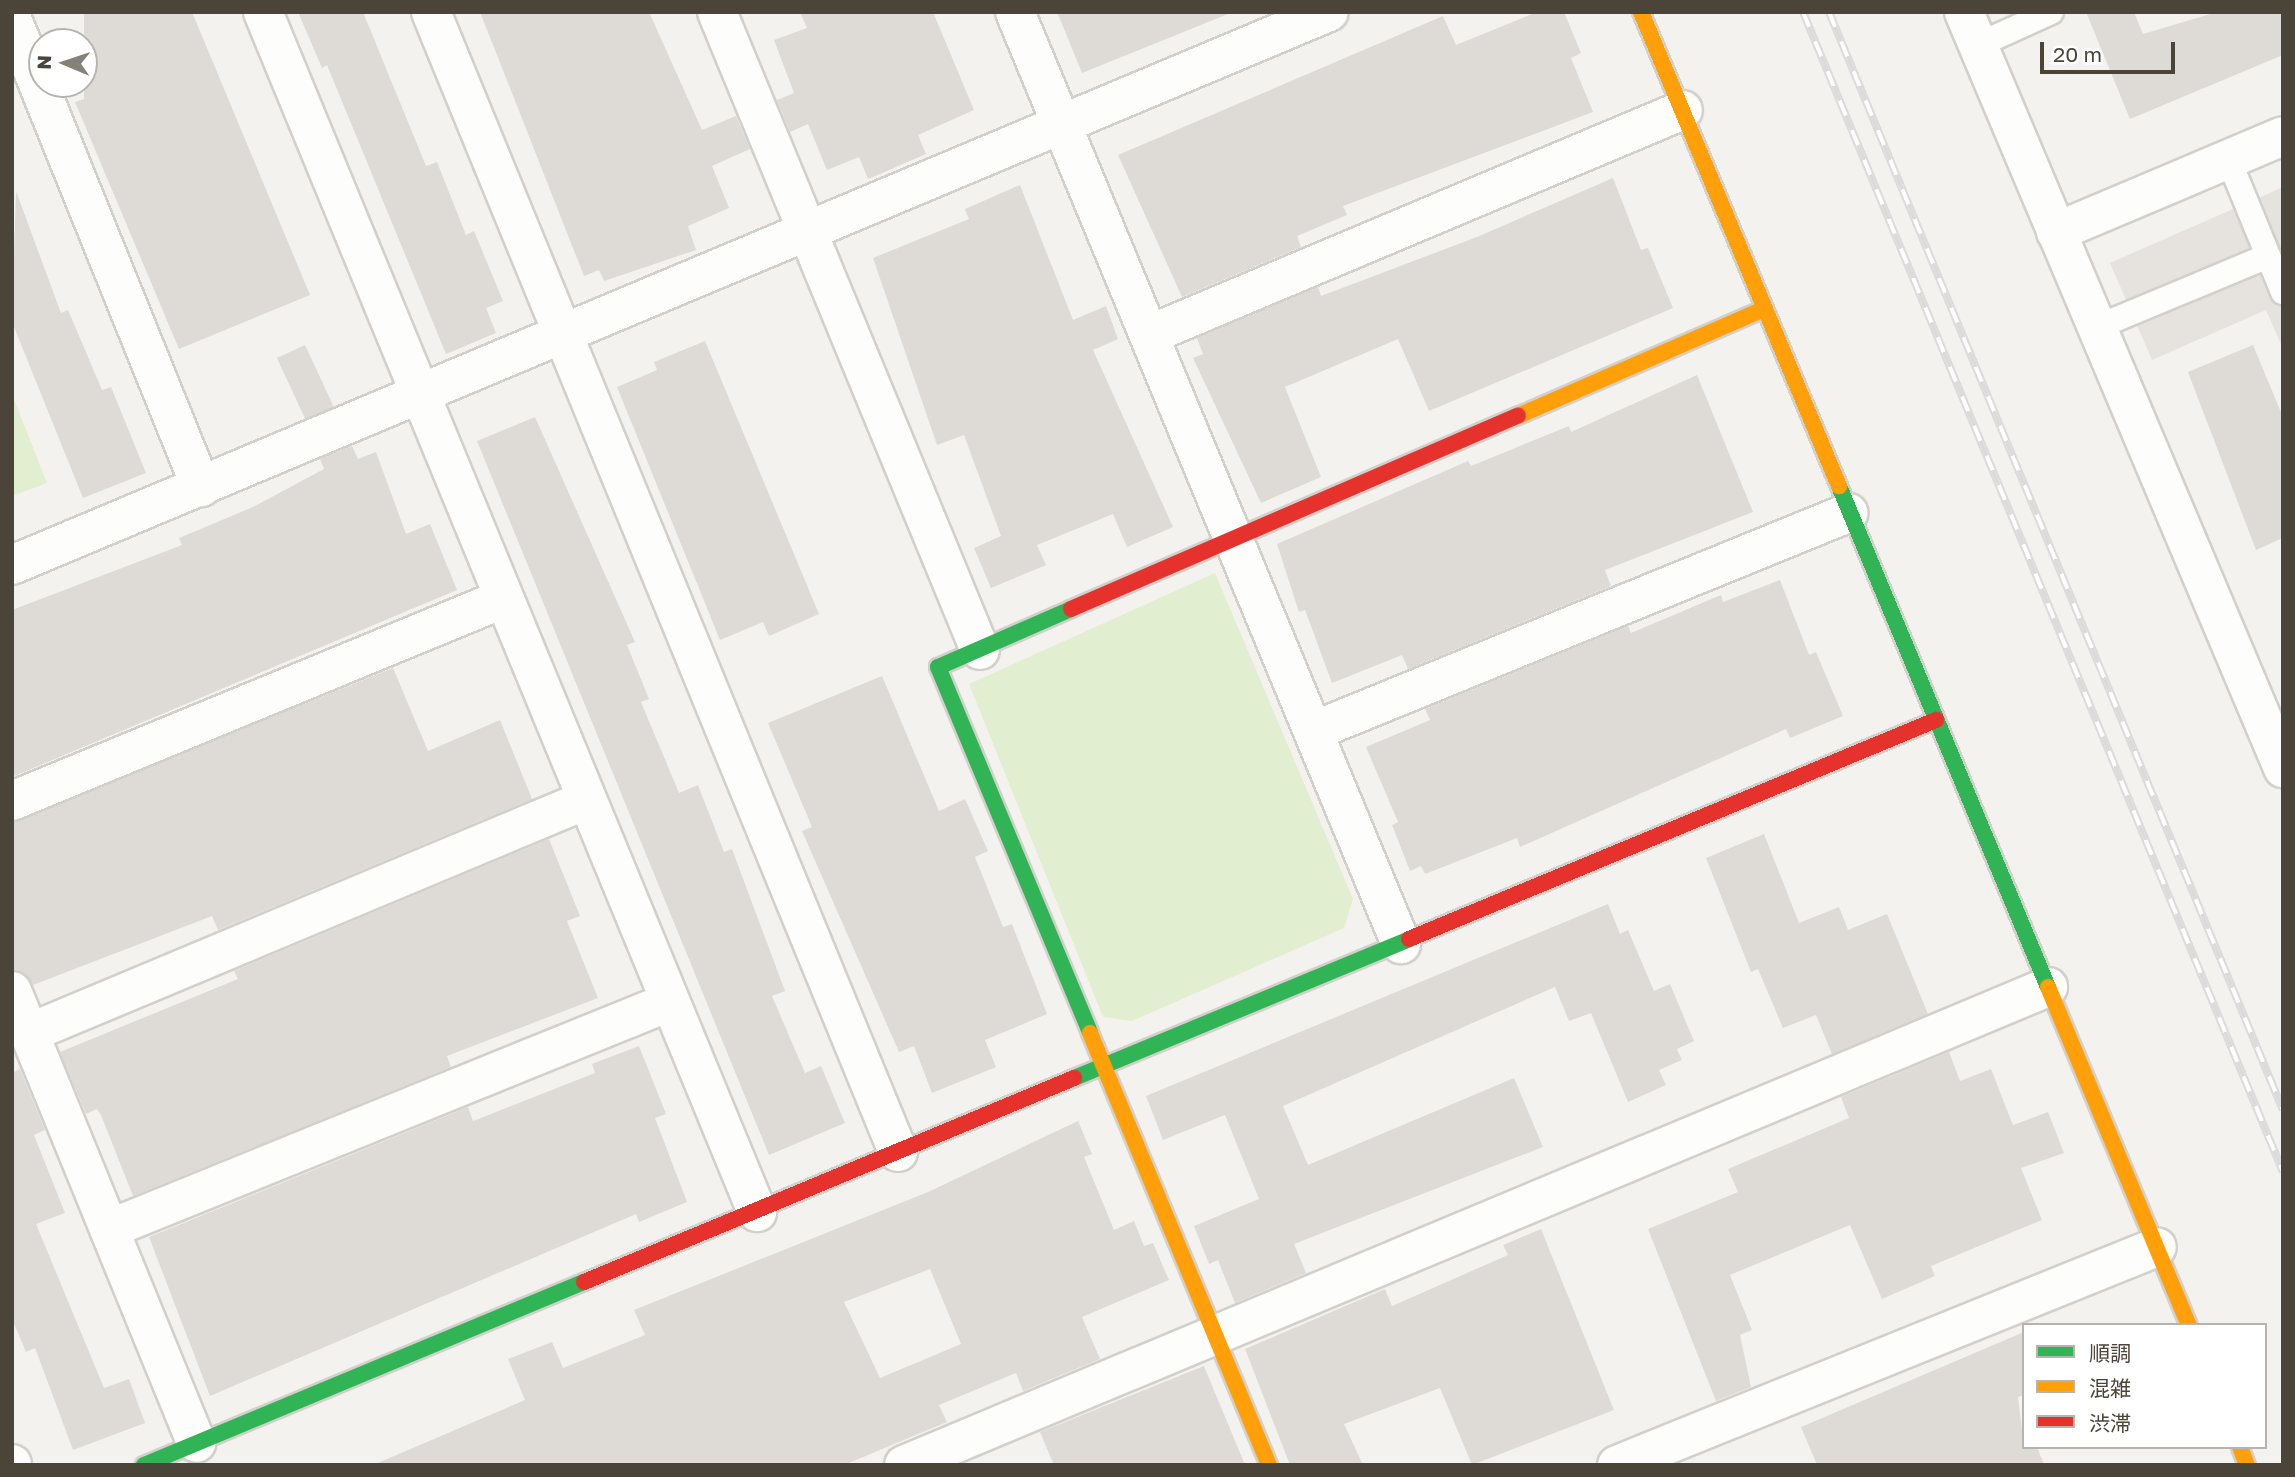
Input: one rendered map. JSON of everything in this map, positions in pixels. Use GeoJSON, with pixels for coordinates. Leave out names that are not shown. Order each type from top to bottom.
{"type":"FeatureCollection","features":[{"type":"Feature","properties":{"kind":"street"},"geometry":{"type":"LineString","coordinates":[[263,12],[421,395],[500,600],[757,1212]]}},
{"type":"Feature","properties":{"kind":"street"},"geometry":{"type":"LineString","coordinates":[[431,12],[898,1152]]}},
{"type":"Feature","properties":{"kind":"street"},"geometry":{"type":"LineString","coordinates":[[717,12],[979,650]]}},
{"type":"Feature","properties":{"kind":"street"},"geometry":{"type":"LineString","coordinates":[[1015,12],[1316,730],[1401,944]]}},
{"type":"Feature","properties":{"kind":"street"},"geometry":{"type":"LineString","coordinates":[[1641,12],[2188,1323]]}},
{"type":"Feature","properties":{"kind":"street"},"geometry":{"type":"LineString","coordinates":[[12,565],[1062,127],[1316,15]]}},
{"type":"Feature","properties":{"kind":"street"},"geometry":{"type":"LineString","coordinates":[[12,19],[201,487]]}},
{"type":"Feature","properties":{"kind":"street"},"geometry":{"type":"LineString","coordinates":[[1971,29],[2283,768]]}},
{"type":"Feature","properties":{"kind":"street"},"geometry":{"type":"LineString","coordinates":[[1151,334],[1683,110]]}},
{"type":"Feature","properties":{"kind":"street"},"geometry":{"type":"LineString","coordinates":[[2056,232],[2283,136]]}},
{"type":"Feature","properties":{"kind":"street"},"geometry":{"type":"LineString","coordinates":[[1269,1465],[1101,1067],[939,667],[1237,540],[1764,309]]}},
{"type":"Feature","properties":{"kind":"street"},"geometry":{"type":"LineString","coordinates":[[1316,730],[1848,513]]}},
{"type":"Feature","properties":{"kind":"street"},"geometry":{"type":"LineString","coordinates":[[12,801],[500,600]]}},
{"type":"Feature","properties":{"kind":"street"},"geometry":{"type":"LineString","coordinates":[[144,1465],[1936,720]]}},
{"type":"Feature","properties":{"kind":"street"},"geometry":{"type":"LineString","coordinates":[[29,1032],[586,800]]}},
{"type":"Feature","properties":{"kind":"street"},"geometry":{"type":"LineString","coordinates":[[904,1465],[2048,987]]}},
{"type":"Feature","properties":{"kind":"street"},"geometry":{"type":"LineString","coordinates":[[12,990],[196,1443]]}},
{"type":"Feature","properties":{"kind":"street"},"geometry":{"type":"LineString","coordinates":[[109,1229],[669,1002]]}},
{"type":"Feature","properties":{"kind":"street"},"geometry":{"type":"LineString","coordinates":[[1617,1465],[2157,1247]]}},
{"type":"Feature","properties":{"kind":"lane"},"geometry":{"type":"LineString","coordinates":[[1971,29],[2051,12]]}},
{"type":"Feature","properties":{"kind":"lane"},"geometry":{"type":"LineString","coordinates":[[2228,158],[2283,292]]}},
{"type":"Feature","properties":{"kind":"lane"},"geometry":{"type":"LineString","coordinates":[[2095,328],[2268,256]]}},
{"type":"Feature","properties":{"kind":"green space"},"geometry":{"type":"Polygon","coordinates":[[[12,394],[47,483],[12,496],[12,394]]]}},
{"type":"Feature","properties":{"kind":"green space"},"geometry":{"type":"Polygon","coordinates":[[[1215,573],[1353,899],[1344,928],[1132,1021],[1103,1017],[969,684],[1215,573]]]}},
{"type":"Feature","properties":{"kind":"shaded area"},"geometry":{"type":"Polygon","coordinates":[[[2283,187],[2283,349],[2266,310],[2152,360],[2110,263],[2283,187]]]}},
{"type":"Feature","properties":{"kind":"building"},"geometry":{"type":"Polygon","coordinates":[[[84,12],[192,12],[310,295],[179,349],[75,102],[84,98],[98,98],[98,28],[84,28],[84,12]]]}},
{"type":"Feature","properties":{"kind":"building"},"geometry":{"type":"Polygon","coordinates":[[[298,12],[363,12],[426,166],[437,162],[466,235],[474,231],[503,301],[486,308],[496,333],[446,354],[327,65],[322,68],[298,12]]]}},
{"type":"Feature","properties":{"kind":"building"},"geometry":{"type":"Polygon","coordinates":[[[480,12],[649,12],[702,130],[736,116],[750,149],[712,166],[729,208],[688,226],[696,250],[604,281],[599,270],[584,276],[480,12]]]}},
{"type":"Feature","properties":{"kind":"building"},"geometry":{"type":"Polygon","coordinates":[[[800,12],[933,12],[974,110],[918,135],[926,154],[868,179],[859,157],[827,170],[808,124],[790,132],[777,100],[794,93],[774,40],[807,28],[800,12]]]}},
{"type":"Feature","properties":{"kind":"building"},"geometry":{"type":"Polygon","coordinates":[[[1057,12],[1227,12],[1228,14],[1082,73],[1057,12]]]}},
{"type":"Feature","properties":{"kind":"building"},"geometry":{"type":"Polygon","coordinates":[[[1537,12],[1564,12],[1581,53],[1571,58],[1593,112],[1343,206],[1347,215],[1297,236],[1301,247],[1182,297],[1118,155],[1443,16],[1456,45],[1537,12]]]}},
{"type":"Feature","properties":{"kind":"building"},"geometry":{"type":"Polygon","coordinates":[[[2086,12],[2134,12],[2143,34],[2217,12],[2283,12],[2283,55],[2130,119],[2086,12]]]}},
{"type":"Feature","properties":{"kind":"building"},"geometry":{"type":"Polygon","coordinates":[[[1613,178],[1641,250],[1648,248],[1673,308],[1429,411],[1398,339],[1285,387],[1321,477],[1261,503],[1193,358],[1203,354],[1197,338],[1318,287],[1321,296],[1477,237],[1613,178]]]}},
{"type":"Feature","properties":{"kind":"building"},"geometry":{"type":"Polygon","coordinates":[[[1020,185],[1073,320],[1106,306],[1118,339],[1093,350],[1173,527],[1127,547],[1113,514],[1037,545],[1046,565],[991,588],[974,548],[1001,536],[964,435],[937,445],[873,258],[969,219],[965,209],[1020,185]]]}},
{"type":"Feature","properties":{"kind":"building"},"geometry":{"type":"Polygon","coordinates":[[[16,191],[61,313],[68,310],[102,390],[111,387],[146,473],[83,498],[12,322],[16,191]]]}},
{"type":"Feature","properties":{"kind":"building"},"geometry":{"type":"Polygon","coordinates":[[[705,341],[819,614],[769,636],[763,622],[720,640],[617,387],[657,370],[654,362],[705,341]]]}},
{"type":"Feature","properties":{"kind":"building"},"geometry":{"type":"Polygon","coordinates":[[[305,345],[334,407],[306,420],[277,358],[305,345]]]}},
{"type":"Feature","properties":{"kind":"building"},"geometry":{"type":"Polygon","coordinates":[[[2253,345],[2283,417],[2283,538],[2256,550],[2188,372],[2253,345]]]}},
{"type":"Feature","properties":{"kind":"building"},"geometry":{"type":"Polygon","coordinates":[[[1697,375],[1753,512],[1605,570],[1611,586],[1408,669],[1402,655],[1332,683],[1305,610],[1299,612],[1277,544],[1468,461],[1471,466],[1569,426],[1571,432],[1697,375]]]}},
{"type":"Feature","properties":{"kind":"building"},"geometry":{"type":"Polygon","coordinates":[[[535,417],[635,642],[627,645],[649,699],[641,702],[679,793],[698,785],[724,852],[732,849],[785,991],[772,996],[805,1073],[821,1066],[845,1123],[769,1155],[477,441],[535,417]]]}},
{"type":"Feature","properties":{"kind":"building"},"geometry":{"type":"Polygon","coordinates":[[[352,446],[358,459],[376,452],[406,534],[430,524],[457,590],[12,777],[12,610],[182,545],[179,538],[253,507],[324,469],[320,459],[352,446]]]}},
{"type":"Feature","properties":{"kind":"building"},"geometry":{"type":"Polygon","coordinates":[[[1780,580],[1809,655],[1816,652],[1843,716],[1790,738],[1786,729],[1520,847],[1517,838],[1425,874],[1421,866],[1410,871],[1392,825],[1398,822],[1366,747],[1430,720],[1425,709],[1628,626],[1631,633],[1721,595],[1723,602],[1780,580]]]}},
{"type":"Feature","properties":{"kind":"building"},"geometry":{"type":"Polygon","coordinates":[[[393,668],[428,751],[500,720],[532,799],[218,930],[212,916],[33,985],[12,970],[12,822],[393,668]]]}},
{"type":"Feature","properties":{"kind":"building"},"geometry":{"type":"Polygon","coordinates":[[[882,676],[939,811],[965,799],[988,851],[975,857],[1003,927],[1012,924],[1047,1014],[985,1040],[996,1067],[932,1093],[914,1046],[899,1052],[802,831],[812,827],[768,723],[882,676]]]}},
{"type":"Feature","properties":{"kind":"building"},"geometry":{"type":"Polygon","coordinates":[[[1764,834],[1799,923],[1839,907],[1848,930],[1887,914],[1928,1014],[1832,1054],[1816,1015],[1783,1028],[1758,969],[1751,972],[1706,858],[1764,834]]]}},
{"type":"Feature","properties":{"kind":"building"},"geometry":{"type":"Polygon","coordinates":[[[549,839],[580,916],[567,921],[598,998],[447,1056],[451,1067],[133,1196],[101,1115],[97,1109],[86,1114],[60,1052],[238,979],[234,971],[549,839]]]}},
{"type":"Feature","properties":{"kind":"building"},"geometry":{"type":"Polygon","coordinates":[[[1608,904],[1620,934],[1628,930],[1654,991],[1670,984],[1694,1041],[1677,1049],[1682,1060],[1659,1070],[1666,1085],[1628,1102],[1591,1013],[1569,1021],[1555,987],[1283,1106],[1308,1165],[1514,1078],[1543,1147],[1294,1244],[1306,1273],[1235,1303],[1218,1260],[1209,1264],[1194,1226],[1259,1199],[1225,1115],[1163,1140],[1146,1096],[1608,904]]]}},
{"type":"Feature","properties":{"kind":"building"},"geometry":{"type":"Polygon","coordinates":[[[639,1046],[666,1114],[655,1118],[687,1202],[639,1222],[636,1214],[210,1396],[149,1237],[468,1107],[473,1121],[595,1073],[592,1064],[639,1046]]]}},
{"type":"Feature","properties":{"kind":"building"},"geometry":{"type":"Polygon","coordinates":[[[1949,1052],[1960,1081],[1991,1069],[2013,1125],[2048,1112],[2064,1153],[2021,1168],[2042,1220],[1931,1266],[1935,1276],[1882,1299],[1850,1225],[1730,1275],[1752,1330],[1740,1335],[1751,1387],[1716,1401],[1648,1229],[1738,1192],[1728,1169],[1849,1118],[1841,1097],[1949,1052]]]}},
{"type":"Feature","properties":{"kind":"building"},"geometry":{"type":"Polygon","coordinates":[[[20,1069],[45,1130],[34,1135],[65,1213],[36,1224],[104,1388],[129,1379],[145,1423],[73,1450],[35,1348],[26,1352],[12,1319],[12,1073],[20,1069]]]}},
{"type":"Feature","properties":{"kind":"building"},"geometry":{"type":"Polygon","coordinates":[[[1078,1121],[1092,1154],[1084,1157],[1114,1230],[1134,1221],[1144,1246],[1153,1243],[1169,1280],[1082,1317],[1100,1359],[1023,1391],[1016,1373],[939,1405],[947,1422],[844,1465],[373,1465],[525,1400],[508,1359],[552,1342],[563,1368],[645,1335],[634,1310],[928,1192],[1078,1121]],[[930,1269],[844,1302],[880,1378],[961,1344],[930,1269]]]}},
{"type":"Feature","properties":{"kind":"building"},"geometry":{"type":"Polygon","coordinates":[[[1541,1229],[1614,1410],[1472,1465],[1440,1388],[1344,1424],[1363,1465],[1290,1465],[1245,1349],[1385,1289],[1392,1306],[1508,1255],[1503,1245],[1541,1229]]]}},
{"type":"Feature","properties":{"kind":"building"},"geometry":{"type":"Polygon","coordinates":[[[2022,1333],[2022,1396],[2018,1397],[2022,1449],[2038,1449],[2044,1465],[1817,1465],[1801,1427],[2022,1333]]]}},
{"type":"Feature","properties":{"kind":"building"},"geometry":{"type":"Polygon","coordinates":[[[1204,1366],[1245,1465],[1054,1465],[1040,1432],[1204,1366]]]}},
{"type":"Feature","properties":{"kind":"railway"},"geometry":{"type":"LineString","coordinates":[[1803,12],[2283,1172]]}},
{"type":"Feature","properties":{"kind":"railway"},"geometry":{"type":"LineString","coordinates":[[1829,12],[2283,1110]]}},
{"type":"Feature","properties":{"kind":"traffic: fast"},"geometry":{"type":"LineString","coordinates":[[1839,486],[2048,987]]}},
{"type":"Feature","properties":{"kind":"traffic: fast"},"geometry":{"type":"LineString","coordinates":[[1071,609],[938,667],[1090,1033]]}},
{"type":"Feature","properties":{"kind":"traffic: fast"},"geometry":{"type":"LineString","coordinates":[[1074,1078],[1409,939]]}},
{"type":"Feature","properties":{"kind":"traffic: fast"},"geometry":{"type":"LineString","coordinates":[[144,1465],[584,1282]]}},
{"type":"Feature","properties":{"kind":"traffic: slow"},"geometry":{"type":"LineString","coordinates":[[1641,12],[1839,486]]}},
{"type":"Feature","properties":{"kind":"traffic: slow"},"geometry":{"type":"LineString","coordinates":[[1518,416],[1764,309]]}},
{"type":"Feature","properties":{"kind":"traffic: slow"},"geometry":{"type":"LineString","coordinates":[[2048,987],[2188,1323]]}},
{"type":"Feature","properties":{"kind":"traffic: slow"},"geometry":{"type":"LineString","coordinates":[[1090,1033],[1269,1465]]}},
{"type":"Feature","properties":{"kind":"traffic: slow"},"geometry":{"type":"LineString","coordinates":[[2241,1449],[2247,1465]]}},
{"type":"Feature","properties":{"kind":"traffic: jam"},"geometry":{"type":"LineString","coordinates":[[1071,609],[1518,416]]}},
{"type":"Feature","properties":{"kind":"traffic: jam"},"geometry":{"type":"LineString","coordinates":[[1409,939],[1936,720]]}},
{"type":"Feature","properties":{"kind":"traffic: jam"},"geometry":{"type":"LineString","coordinates":[[584,1282],[1074,1078]]}}]}
